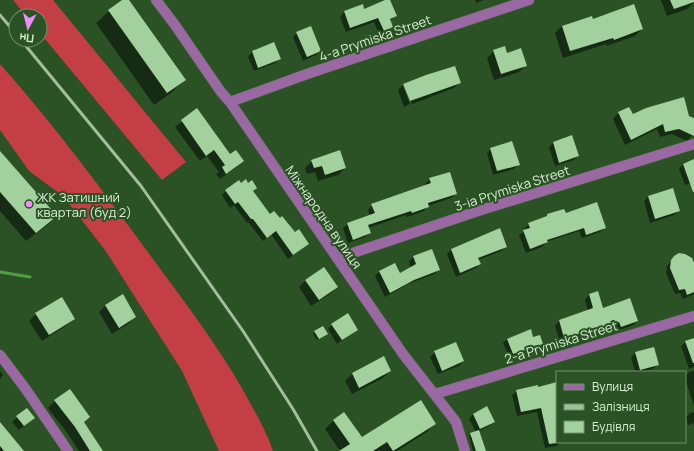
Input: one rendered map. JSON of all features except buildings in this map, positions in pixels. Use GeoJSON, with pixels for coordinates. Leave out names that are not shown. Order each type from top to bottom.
{"type":"FeatureCollection","features":[{"type":"Feature","properties":{"kind":"street","name":"Міжнародна вулиця"},"geometry":{"type":"LineString","coordinates":[[156,0],[221,92],[230,102],[403,354],[456,422],[465,451]]}},
{"type":"Feature","properties":{"kind":"street","name":"4-a Prymiska Street"},"geometry":{"type":"LineString","coordinates":[[230,102],[307,74],[529,0]]}},
{"type":"Feature","properties":{"kind":"street","name":"3-ia Prymiska Street"},"geometry":{"type":"LineString","coordinates":[[338,258],[694,144]]}},
{"type":"Feature","properties":{"kind":"street","name":"2-a Prymiska Street"},"geometry":{"type":"LineString","coordinates":[[435,394],[694,316]]}},
{"type":"Feature","properties":{"kind":"street"},"geometry":{"type":"LineString","coordinates":[[0,355],[25,388],[68,451]]}},
{"type":"Feature","properties":{"kind":"shaded area"},"geometry":{"type":"Polygon","coordinates":[[[13,0],[53,0],[186,162],[162,180],[48,43],[48,8],[20,8],[13,0]]]}},
{"type":"Feature","properties":{"kind":"shaded area"},"geometry":{"type":"Polygon","coordinates":[[[0,64],[22,89],[84,167],[200,323],[244,392],[269,440],[273,451],[219,451],[182,371],[105,250],[63,196],[29,171],[0,130],[0,64]]]}},
{"type":"Feature","properties":{"kind":"waterway"},"geometry":{"type":"LineString","coordinates":[[0,272],[30,277]]}},
{"type":"Feature","properties":{"kind":"railway"},"geometry":{"type":"LineString","coordinates":[[0,15],[8,24]]}},
{"type":"Feature","properties":{"kind":"railway"},"geometry":{"type":"LineString","coordinates":[[28,48],[141,186],[243,331],[293,409],[317,451]]}},
{"type":"Feature","properties":{"kind":"place","name":"ЖК Затишний квартал (буд 2)"},"geometry":{"type":"Point","coordinates":[29,204]}}]}
